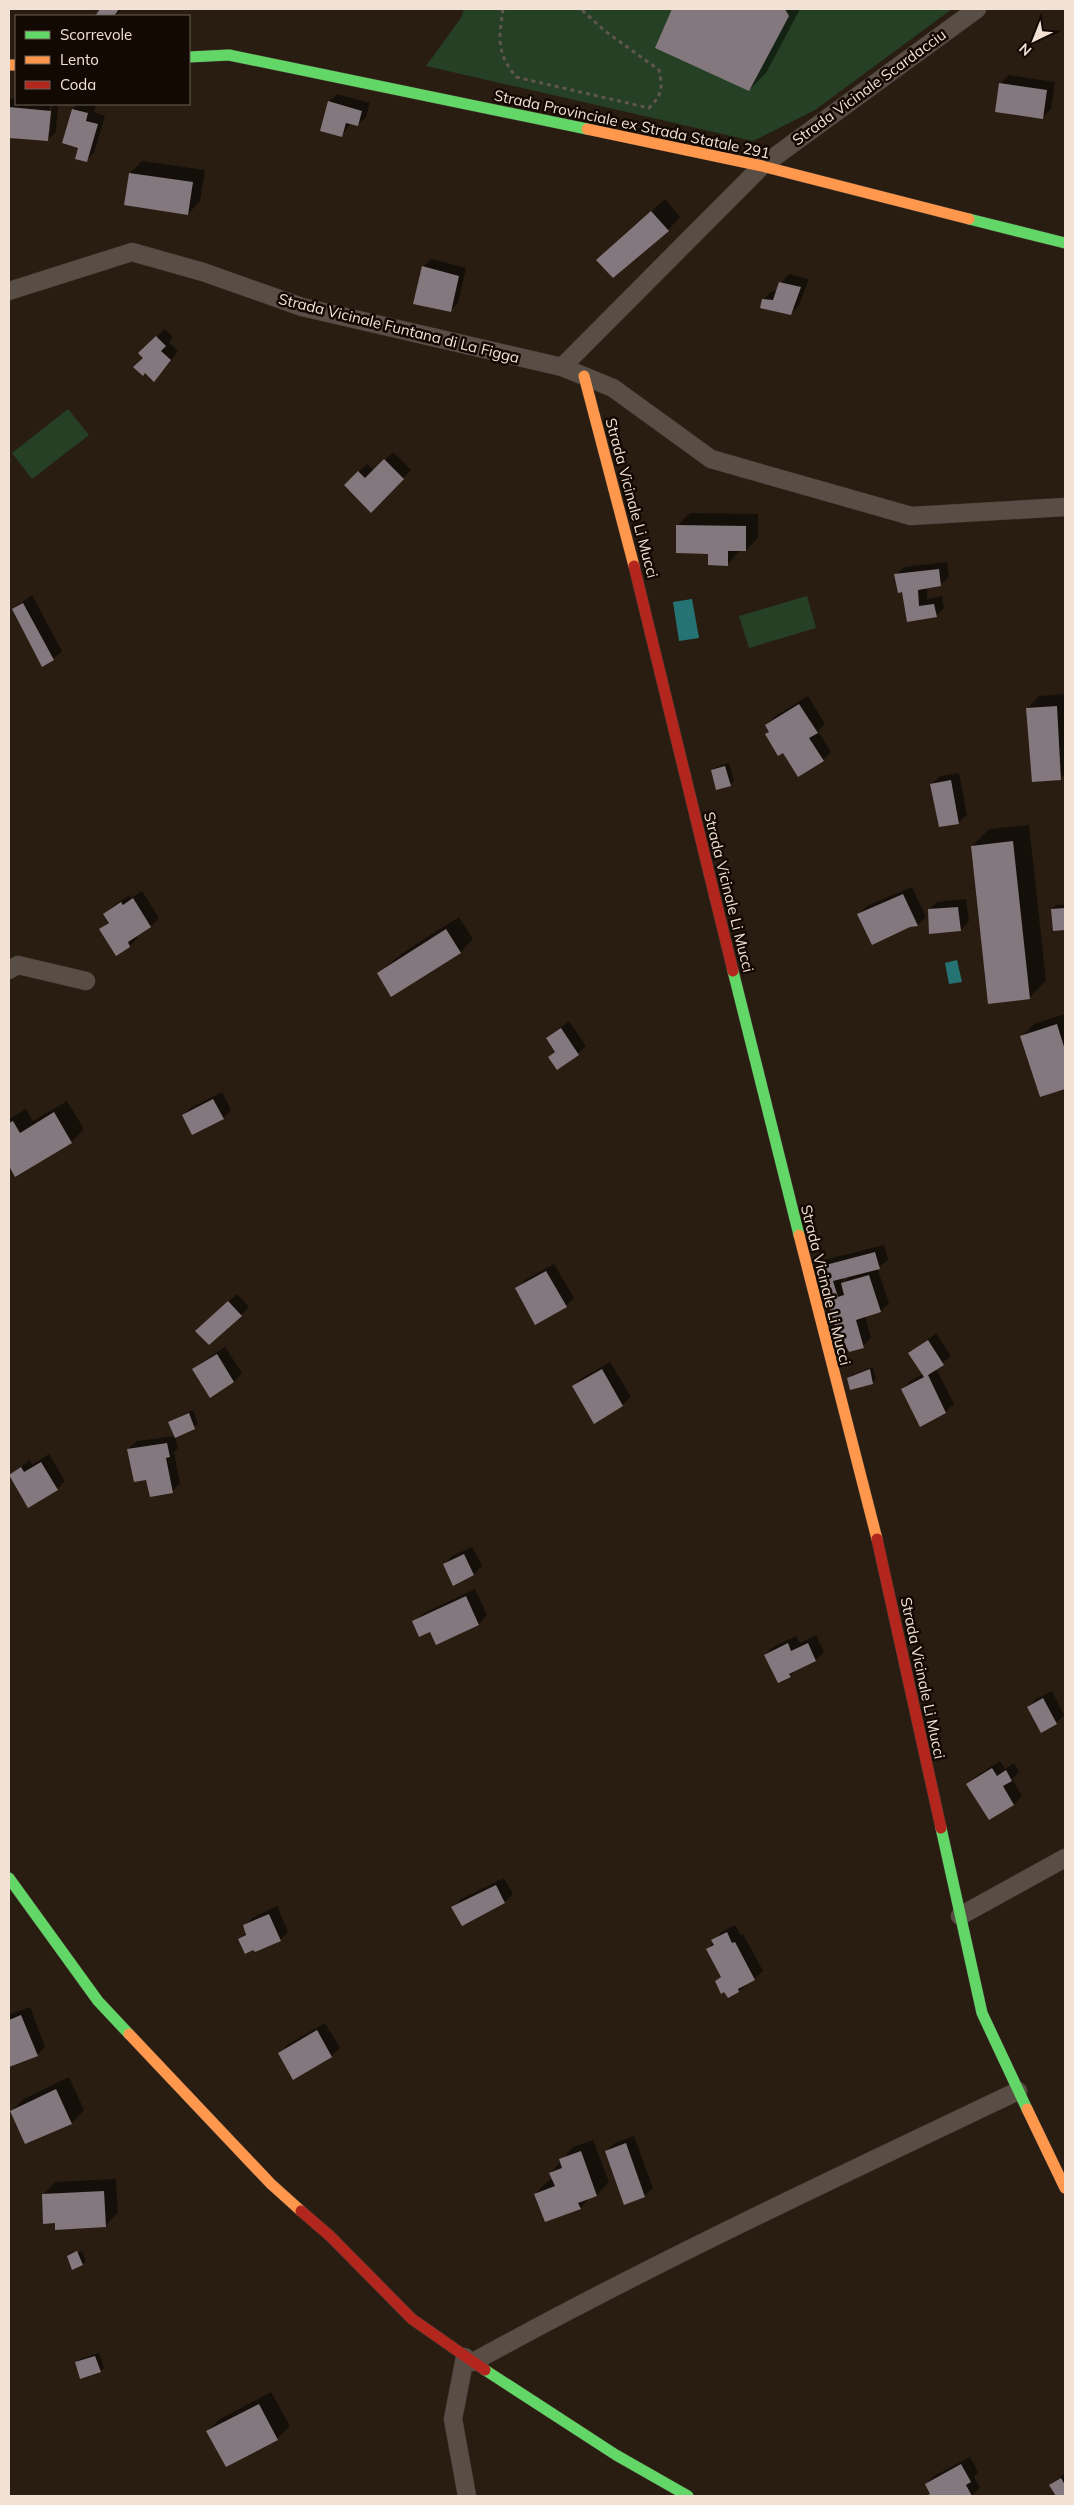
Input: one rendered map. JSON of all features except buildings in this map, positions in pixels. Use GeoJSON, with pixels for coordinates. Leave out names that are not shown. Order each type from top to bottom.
{"type":"FeatureCollection","features":[{"type":"Feature","properties":{"kind":"street","name":"Strada Vicinale Scardacciu"},"geometry":{"type":"LineString","coordinates":[[762,166],[977,9]]}},
{"type":"Feature","properties":{"kind":"street","name":"Strada Provinciale ex Strada Statale 291"},"geometry":{"type":"LineString","coordinates":[[190,57],[229,55],[762,166],[1065,243]]}},
{"type":"Feature","properties":{"kind":"street"},"geometry":{"type":"LineString","coordinates":[[562,367],[762,166]]}},
{"type":"Feature","properties":{"kind":"street","name":"Strada Vicinale Funtana di La Figga"},"geometry":{"type":"LineString","coordinates":[[9,291],[132,252],[203,272],[302,307],[562,367],[613,388],[710,459],[911,516],[1065,508]]}},
{"type":"Feature","properties":{"kind":"street","name":"Strada Vicinale Li Mucci"},"geometry":{"type":"LineString","coordinates":[[584,376],[642,596],[760,1088],[888,1580],[906,1674],[982,2013],[1065,2188]]}},
{"type":"Feature","properties":{"kind":"street"},"geometry":{"type":"LineString","coordinates":[[9,970],[18,965],[86,981]]}},
{"type":"Feature","properties":{"kind":"street"},"geometry":{"type":"LineString","coordinates":[[960,1916],[1065,1858]]}},
{"type":"Feature","properties":{"kind":"street"},"geometry":{"type":"LineString","coordinates":[[9,1878],[98,2001],[264,2177],[330,2236],[412,2319],[469,2360],[616,2455],[688,2496]]}},
{"type":"Feature","properties":{"kind":"street"},"geometry":{"type":"LineString","coordinates":[[467,2496],[453,2419],[469,2360],[710,2238],[1018,2091]]}},
{"type":"Feature","properties":{"kind":"path"},"geometry":{"type":"LineString","coordinates":[[503,9],[498,42],[508,66],[516,77],[648,108],[658,99],[663,88],[659,70],[605,31],[583,11],[584,9]]}},
{"type":"Feature","properties":{"kind":"green space"},"geometry":{"type":"Polygon","coordinates":[[[464,9],[952,9],[815,110],[753,141],[426,66],[461,18],[464,9]]]}},
{"type":"Feature","properties":{"kind":"green space"},"geometry":{"type":"Polygon","coordinates":[[[68,409],[89,435],[32,479],[12,453],[68,409]]]}},
{"type":"Feature","properties":{"kind":"green space"},"geometry":{"type":"Polygon","coordinates":[[[807,596],[816,628],[749,648],[739,616],[807,596]]]}},
{"type":"Feature","properties":{"kind":"water"},"geometry":{"type":"Polygon","coordinates":[[[692,599],[699,638],[679,641],[673,602],[692,599]]]}},
{"type":"Feature","properties":{"kind":"water"},"geometry":{"type":"Polygon","coordinates":[[[957,960],[962,982],[949,984],[945,963],[957,960]]]}},
{"type":"Feature","properties":{"kind":"traffic: fast"},"geometry":{"type":"LineString","coordinates":[[190,57],[229,55],[587,129]]}},
{"type":"Feature","properties":{"kind":"traffic: fast"},"geometry":{"type":"LineString","coordinates":[[969,219],[1065,243]]}},
{"type":"Feature","properties":{"kind":"traffic: fast"},"geometry":{"type":"LineString","coordinates":[[733,971],[799,1235]]}},
{"type":"Feature","properties":{"kind":"traffic: fast"},"geometry":{"type":"LineString","coordinates":[[941,1828],[982,2013],[1027,2109]]}},
{"type":"Feature","properties":{"kind":"traffic: fast"},"geometry":{"type":"LineString","coordinates":[[9,1878],[98,2001],[129,2034]]}},
{"type":"Feature","properties":{"kind":"traffic: fast"},"geometry":{"type":"LineString","coordinates":[[485,2370],[616,2455],[688,2496]]}},
{"type":"Feature","properties":{"kind":"traffic: slow"},"geometry":{"type":"LineString","coordinates":[[9,65],[15,65]]}},
{"type":"Feature","properties":{"kind":"traffic: slow"},"geometry":{"type":"LineString","coordinates":[[587,129],[762,166],[969,219]]}},
{"type":"Feature","properties":{"kind":"traffic: slow"},"geometry":{"type":"LineString","coordinates":[[584,376],[634,566]]}},
{"type":"Feature","properties":{"kind":"traffic: slow"},"geometry":{"type":"LineString","coordinates":[[799,1235],[877,1539]]}},
{"type":"Feature","properties":{"kind":"traffic: slow"},"geometry":{"type":"LineString","coordinates":[[129,2034],[271,2184],[301,2211]]}},
{"type":"Feature","properties":{"kind":"traffic: slow"},"geometry":{"type":"LineString","coordinates":[[1027,2109],[1065,2188]]}},
{"type":"Feature","properties":{"kind":"traffic: jam"},"geometry":{"type":"LineString","coordinates":[[634,566],[733,971]]}},
{"type":"Feature","properties":{"kind":"traffic: jam"},"geometry":{"type":"LineString","coordinates":[[877,1539],[941,1828]]}},
{"type":"Feature","properties":{"kind":"traffic: jam"},"geometry":{"type":"LineString","coordinates":[[301,2211],[330,2236],[412,2319],[485,2370]]}}]}
